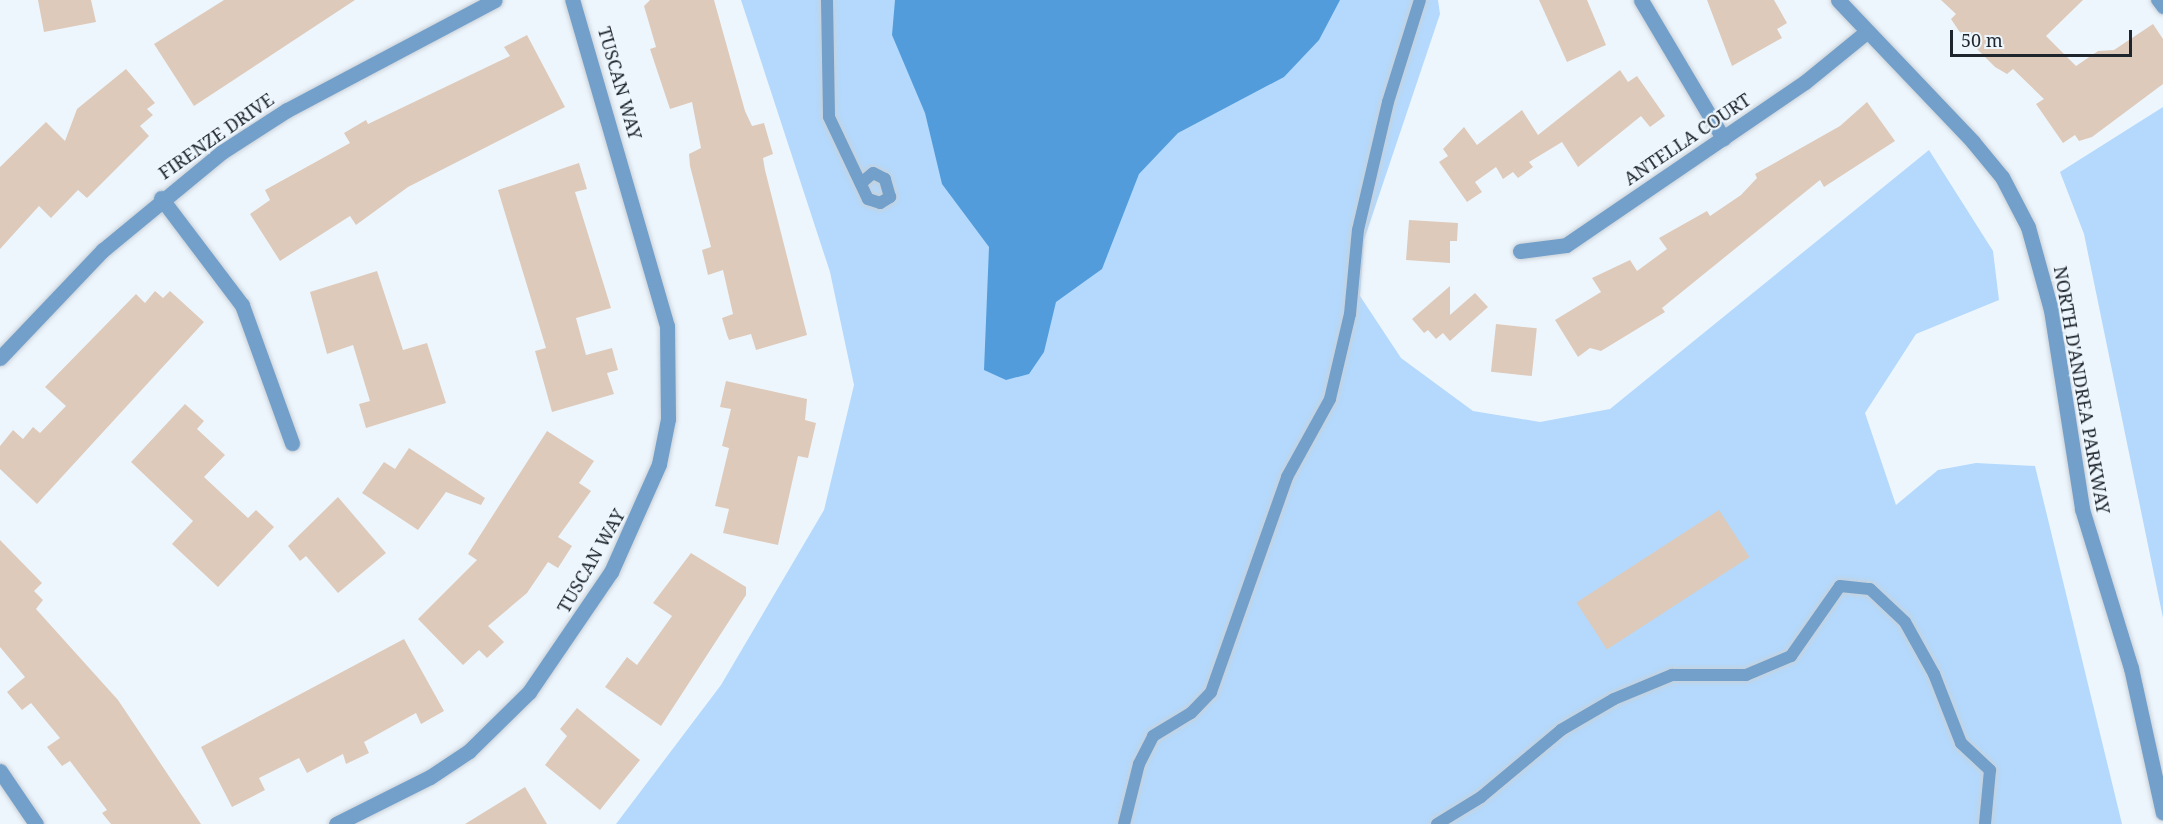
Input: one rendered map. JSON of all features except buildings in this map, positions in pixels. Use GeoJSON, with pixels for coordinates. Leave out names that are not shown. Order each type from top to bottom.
{"type":"FeatureCollection","features":[{"type":"Feature","properties":{"kind":"street","name":"FIRENZE DRIVE"},"geometry":{"type":"LineString","coordinates":[[0,358],[103,250],[161,198],[287,110],[495,0]]}},
{"type":"Feature","properties":{"kind":"street","name":"TUSCAN WAY"},"geometry":{"type":"LineString","coordinates":[[336,824],[459,758],[529,692],[611,572],[659,465],[668,419],[666,326],[572,0]]}},
{"type":"Feature","properties":{"kind":"street"},"geometry":{"type":"LineString","coordinates":[[1641,0],[1723,138]]}},
{"type":"Feature","properties":{"kind":"street","name":"NORTH D'ANDREA PARKWAY"},"geometry":{"type":"LineString","coordinates":[[1838,0],[1865,33],[1973,142],[2002,177],[2028,227],[2051,310],[2082,509],[2131,668],[2163,813]]}},
{"type":"Feature","properties":{"kind":"street","name":"ANTELLA COURT"},"geometry":{"type":"LineString","coordinates":[[1520,251],[1566,245],[1723,138],[1865,33]]}},
{"type":"Feature","properties":{"kind":"street"},"geometry":{"type":"LineString","coordinates":[[161,198],[242,305],[292,443]]}},
{"type":"Feature","properties":{"kind":"street"},"geometry":{"type":"LineString","coordinates":[[0,771],[36,824]]}},
{"type":"Feature","properties":{"kind":"lane"},"geometry":{"type":"LineString","coordinates":[[827,0],[829,117],[861,183]]}},
{"type":"Feature","properties":{"kind":"lane"},"geometry":{"type":"LineString","coordinates":[[1124,824],[1139,764],[1153,736],[1191,712],[1211,692],[1287,477],[1330,399],[1350,314],[1358,230],[1388,102],[1420,0]]}},
{"type":"Feature","properties":{"kind":"lane"},"geometry":{"type":"LineString","coordinates":[[2157,0],[2163,8]]}},
{"type":"Feature","properties":{"kind":"lane"},"geometry":{"type":"LineString","coordinates":[[1437,824],[1482,798],[1561,730],[1614,699],[1672,675],[1746,675],[1791,656],[1840,586],[1870,589],[1905,622],[1934,674],[1961,743],[1990,770],[1984,824]]}},
{"type":"Feature","properties":{"kind":"shaded area"},"geometry":{"type":"Polygon","coordinates":[[[741,0],[1438,0],[1440,14],[1364,240],[1360,296],[1401,358],[1473,411],[1540,422],[1610,409],[1929,150],[1993,251],[1999,300],[1916,334],[1865,413],[1896,505],[1938,470],[1976,463],[2035,466],[2122,824],[616,824],[721,685],[824,510],[854,385],[830,272],[741,0]]]}},
{"type":"Feature","properties":{"kind":"shaded area"},"geometry":{"type":"Polygon","coordinates":[[[2163,107],[2163,618],[2084,234],[2060,172],[2163,107]]]}},
{"type":"Feature","properties":{"kind":"water"},"geometry":{"type":"Polygon","coordinates":[[[895,0],[1340,0],[1319,40],[1284,77],[1178,133],[1139,174],[1102,269],[1056,302],[1044,352],[1029,374],[1006,380],[984,370],[989,247],[942,184],[925,113],[892,35],[895,0]]]}}]}
